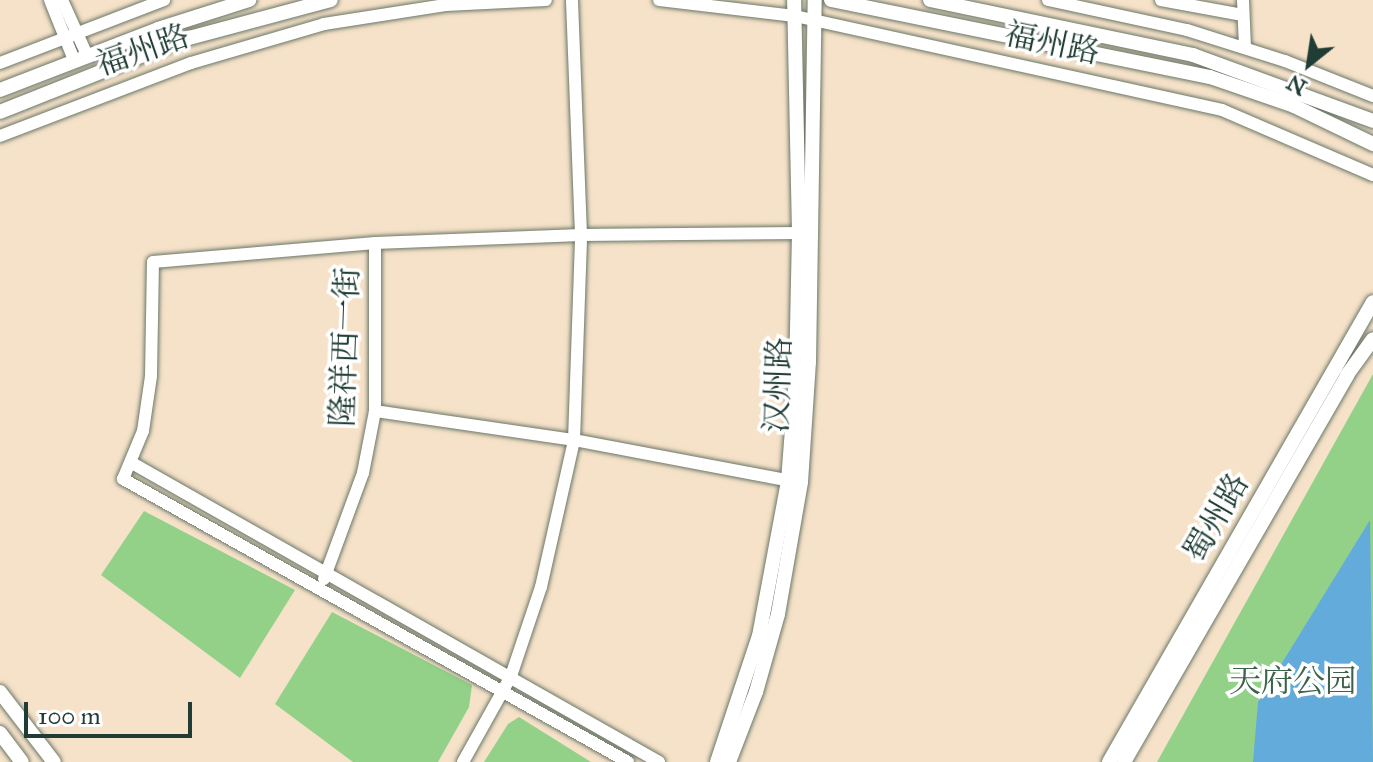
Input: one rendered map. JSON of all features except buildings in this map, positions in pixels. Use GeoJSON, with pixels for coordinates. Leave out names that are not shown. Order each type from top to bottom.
{"type":"FeatureCollection","features":[{"type":"Feature","properties":{"kind":"main road","name":"福州路"},"geometry":{"type":"LineString","coordinates":[[0,90],[80,57],[249,0]]}},
{"type":"Feature","properties":{"kind":"main road","name":"福州路"},"geometry":{"type":"LineString","coordinates":[[0,112],[178,41],[331,0]]}},
{"type":"Feature","properties":{"kind":"main road","name":"汉州路"},"geometry":{"type":"LineString","coordinates":[[729,762],[756,692],[778,614],[795,482],[799,233],[794,0]]}},
{"type":"Feature","properties":{"kind":"main road","name":"汉州路"},"geometry":{"type":"LineString","coordinates":[[717,762],[759,636],[807,418],[815,0]]}},
{"type":"Feature","properties":{"kind":"main road","name":"福州路"},"geometry":{"type":"LineString","coordinates":[[831,0],[1210,77],[1294,106],[1373,144]]}},
{"type":"Feature","properties":{"kind":"main road","name":"福州路"},"geometry":{"type":"LineString","coordinates":[[930,0],[1193,55],[1373,121]]}},
{"type":"Feature","properties":{"kind":"main road","name":"蜀州路"},"geometry":{"type":"LineString","coordinates":[[1109,762],[1373,302]]}},
{"type":"Feature","properties":{"kind":"main road","name":"蜀州路"},"geometry":{"type":"LineString","coordinates":[[1124,762],[1347,375],[1373,339]]}},
{"type":"Feature","properties":{"kind":"main road"},"geometry":{"type":"LineString","coordinates":[[0,692],[54,762]]}},
{"type":"Feature","properties":{"kind":"main road"},"geometry":{"type":"LineString","coordinates":[[0,733],[22,762]]}},
{"type":"Feature","properties":{"kind":"street"},"geometry":{"type":"LineString","coordinates":[[50,0],[71,34]]}},
{"type":"Feature","properties":{"kind":"street"},"geometry":{"type":"LineString","coordinates":[[62,0],[80,57]]}},
{"type":"Feature","properties":{"kind":"street","name":"福州路"},"geometry":{"type":"LineString","coordinates":[[0,63],[164,0]]}},
{"type":"Feature","properties":{"kind":"street","name":"福州路"},"geometry":{"type":"LineString","coordinates":[[0,136],[191,63],[324,24],[446,5],[546,0]]}},
{"type":"Feature","properties":{"kind":"street"},"geometry":{"type":"LineString","coordinates":[[463,762],[511,676],[541,587],[574,440],[581,235],[572,0]]}},
{"type":"Feature","properties":{"kind":"street","name":"福州路"},"geometry":{"type":"LineString","coordinates":[[659,0],[795,16],[1222,110],[1373,175]]}},
{"type":"Feature","properties":{"kind":"street","name":"福州路"},"geometry":{"type":"LineString","coordinates":[[1048,0],[1187,30],[1245,48],[1373,96]]}},
{"type":"Feature","properties":{"kind":"street"},"geometry":{"type":"LineString","coordinates":[[1161,0],[1243,15]]}},
{"type":"Feature","properties":{"kind":"street"},"geometry":{"type":"LineString","coordinates":[[1203,8],[1215,7],[1226,0]]}},
{"type":"Feature","properties":{"kind":"street"},"geometry":{"type":"LineString","coordinates":[[1243,0],[1245,48]]}},
{"type":"Feature","properties":{"kind":"street"},"geometry":{"type":"LineString","coordinates":[[628,762],[123,479],[143,431],[151,376],[153,262],[375,243],[581,235],[799,233]]}},
{"type":"Feature","properties":{"kind":"street","name":"隆祥西一街"},"geometry":{"type":"LineString","coordinates":[[319,588],[327,574],[363,473],[375,411],[375,243]]}},
{"type":"Feature","properties":{"kind":"street"},"geometry":{"type":"LineString","coordinates":[[375,411],[574,440],[795,482]]}},
{"type":"Feature","properties":{"kind":"street"},"geometry":{"type":"LineString","coordinates":[[132,463],[659,762]]}},
{"type":"Feature","properties":{"kind":"green space","name":"天府公园"},"geometry":{"type":"Polygon","coordinates":[[[1373,374],[1373,762],[1157,762],[1373,374]]]}},
{"type":"Feature","properties":{"kind":"green space"},"geometry":{"type":"Polygon","coordinates":[[[144,511],[295,590],[240,678],[101,575],[144,511]]]}},
{"type":"Feature","properties":{"kind":"green space"},"geometry":{"type":"Polygon","coordinates":[[[332,612],[472,685],[469,707],[438,762],[353,762],[275,704],[332,612]]]}},
{"type":"Feature","properties":{"kind":"green space"},"geometry":{"type":"Polygon","coordinates":[[[519,717],[591,762],[484,762],[508,724],[519,717]]]}},
{"type":"Feature","properties":{"kind":"water"},"geometry":{"type":"Polygon","coordinates":[[[1370,520],[1373,762],[1253,762],[1258,702],[1370,520]]]}}]}
